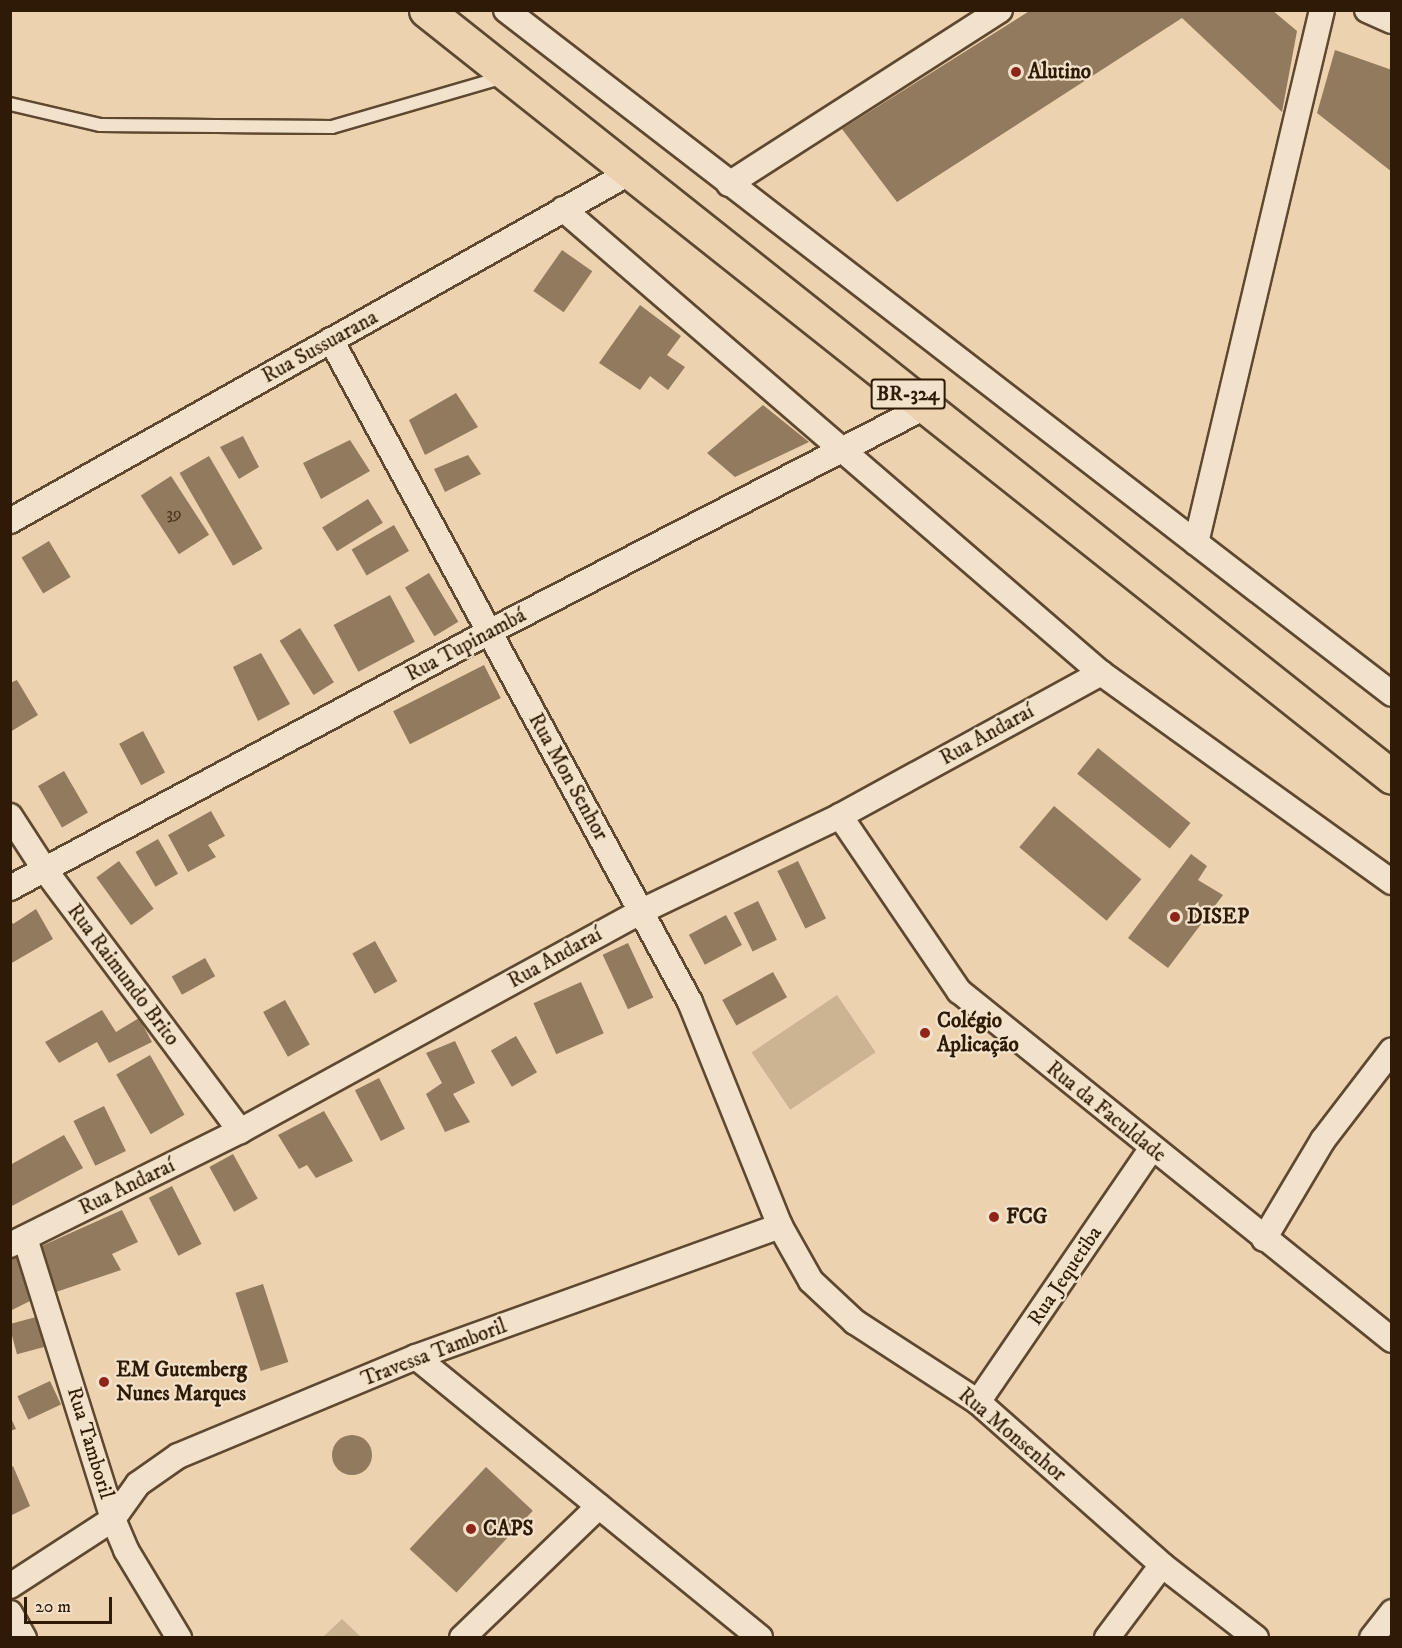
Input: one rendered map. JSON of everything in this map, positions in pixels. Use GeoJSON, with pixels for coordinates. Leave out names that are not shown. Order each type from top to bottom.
{"type":"FeatureCollection","features":[{"type":"Feature","properties":{"kind":"highway","name":"BR-324"},"geometry":{"type":"LineString","coordinates":[[426,10],[1392,777]]}},
{"type":"Feature","properties":{"kind":"street"},"geometry":{"type":"LineString","coordinates":[[506,10],[1392,694]]}},
{"type":"Feature","properties":{"kind":"street"},"geometry":{"type":"LineString","coordinates":[[729,184],[1000,10]]}},
{"type":"Feature","properties":{"kind":"street"},"geometry":{"type":"LineString","coordinates":[[1196,543],[1323,10]]}},
{"type":"Feature","properties":{"kind":"street"},"geometry":{"type":"LineString","coordinates":[[1367,10],[1392,21]]}},
{"type":"Feature","properties":{"kind":"street","name":"Rua Sussuarana"},"geometry":{"type":"LineString","coordinates":[[10,521],[629,173]]}},
{"type":"Feature","properties":{"kind":"street"},"geometry":{"type":"LineString","coordinates":[[563,209],[1101,673],[1392,882]]}},
{"type":"Feature","properties":{"kind":"street","name":"Rua Mon Senhor"},"geometry":{"type":"LineString","coordinates":[[331,340],[690,1002],[780,1226]]}},
{"type":"Feature","properties":{"kind":"street","name":"Rua Tupinambá"},"geometry":{"type":"LineString","coordinates":[[10,888],[489,632],[924,406]]}},
{"type":"Feature","properties":{"kind":"street","name":"Rua Andaraí"},"geometry":{"type":"LineString","coordinates":[[18,1241],[240,1131],[642,911],[840,816],[1101,673]]}},
{"type":"Feature","properties":{"kind":"street","name":"Rua Raimundo Brito"},"geometry":{"type":"LineString","coordinates":[[10,816],[45,870],[240,1131]]}},
{"type":"Feature","properties":{"kind":"street","name":"Rua da Faculdade"},"geometry":{"type":"LineString","coordinates":[[840,816],[958,991],[1151,1149],[1392,1340]]}},
{"type":"Feature","properties":{"kind":"street"},"geometry":{"type":"LineString","coordinates":[[1264,1239],[1323,1140],[1392,1050]]}},
{"type":"Feature","properties":{"kind":"street","name":"Rua Jequetiba"},"geometry":{"type":"LineString","coordinates":[[978,1402],[1151,1149]]}},
{"type":"Feature","properties":{"kind":"street","name":"Travessa Tamboril"},"geometry":{"type":"LineString","coordinates":[[113,1519],[138,1484],[178,1456],[416,1357],[780,1226]]}},
{"type":"Feature","properties":{"kind":"street","name":"Rua Monsenhor"},"geometry":{"type":"LineString","coordinates":[[780,1226],[811,1281],[855,1322],[978,1402],[1162,1565],[1256,1638]]}},
{"type":"Feature","properties":{"kind":"street","name":"Rua Tamboril"},"geometry":{"type":"LineString","coordinates":[[18,1241],[113,1519],[126,1550],[179,1638]]}},
{"type":"Feature","properties":{"kind":"street"},"geometry":{"type":"LineString","coordinates":[[416,1357],[760,1638]]}},
{"type":"Feature","properties":{"kind":"street"},"geometry":{"type":"LineString","coordinates":[[462,1638],[599,1506]]}},
{"type":"Feature","properties":{"kind":"street"},"geometry":{"type":"LineString","coordinates":[[10,1586],[113,1519]]}},
{"type":"Feature","properties":{"kind":"street"},"geometry":{"type":"LineString","coordinates":[[1107,1638],[1162,1565]]}},
{"type":"Feature","properties":{"kind":"street"},"geometry":{"type":"LineString","coordinates":[[1372,1638],[1392,1612]]}},
{"type":"Feature","properties":{"kind":"street"},"geometry":{"type":"LineString","coordinates":[[10,1613],[24,1638]]}},
{"type":"Feature","properties":{"kind":"lane"},"geometry":{"type":"LineString","coordinates":[[10,104],[100,125],[332,127],[508,76]]}},
{"type":"Feature","properties":{"kind":"shaded area"},"geometry":{"type":"Polygon","coordinates":[[[837,995],[876,1052],[790,1110],[752,1053],[837,995]]]}},
{"type":"Feature","properties":{"kind":"shaded area"},"geometry":{"type":"Polygon","coordinates":[[[342,1619],[361,1637],[323,1637],[342,1619]]]}},
{"type":"Feature","properties":{"kind":"building","name":"Alutino"},"geometry":{"type":"Polygon","coordinates":[[[1031,10],[1272,10],[1297,31],[1282,112],[1182,18],[897,202],[842,129],[1031,10]]]}},
{"type":"Feature","properties":{"kind":"building"},"geometry":{"type":"Polygon","coordinates":[[[1335,50],[1392,70],[1392,172],[1317,113],[1335,50]]]}},
{"type":"Feature","properties":{"kind":"building"},"geometry":{"type":"Polygon","coordinates":[[[562,250],[592,271],[564,312],[533,291],[562,250]]]}},
{"type":"Feature","properties":{"kind":"building"},"geometry":{"type":"Polygon","coordinates":[[[640,305],[681,336],[667,355],[685,367],[668,390],[650,376],[640,390],[599,363],[640,305]]]}},
{"type":"Feature","properties":{"kind":"building"},"geometry":{"type":"Polygon","coordinates":[[[456,393],[478,427],[425,455],[409,420],[456,393]]]}},
{"type":"Feature","properties":{"kind":"building"},"geometry":{"type":"Polygon","coordinates":[[[763,405],[809,442],[735,477],[707,453],[763,405]]]}},
{"type":"Feature","properties":{"kind":"building"},"geometry":{"type":"Polygon","coordinates":[[[243,436],[259,467],[239,479],[220,447],[243,436]]]}},
{"type":"Feature","properties":{"kind":"building"},"geometry":{"type":"Polygon","coordinates":[[[350,440],[370,471],[321,499],[303,463],[350,440]]]}},
{"type":"Feature","properties":{"kind":"building"},"geometry":{"type":"Polygon","coordinates":[[[468,455],[481,474],[445,492],[434,469],[468,455]]]}},
{"type":"Feature","properties":{"kind":"building"},"geometry":{"type":"Polygon","coordinates":[[[209,456],[262,549],[233,566],[180,473],[209,456]]]}},
{"type":"Feature","properties":{"kind":"building"},"geometry":{"type":"Polygon","coordinates":[[[171,476],[209,535],[179,554],[141,496],[171,476]]]}},
{"type":"Feature","properties":{"kind":"building"},"geometry":{"type":"Polygon","coordinates":[[[368,499],[383,523],[337,551],[322,528],[368,499]]]}},
{"type":"Feature","properties":{"kind":"building"},"geometry":{"type":"Polygon","coordinates":[[[394,525],[409,551],[367,575],[352,550],[394,525]]]}},
{"type":"Feature","properties":{"kind":"building"},"geometry":{"type":"Polygon","coordinates":[[[49,541],[71,577],[43,593],[22,557],[49,541]]]}},
{"type":"Feature","properties":{"kind":"building"},"geometry":{"type":"Polygon","coordinates":[[[429,573],[458,622],[434,636],[405,587],[429,573]]]}},
{"type":"Feature","properties":{"kind":"building"},"geometry":{"type":"Polygon","coordinates":[[[390,595],[415,642],[358,672],[333,625],[390,595]]]}},
{"type":"Feature","properties":{"kind":"building"},"geometry":{"type":"Polygon","coordinates":[[[300,628],[334,682],[314,695],[280,641],[300,628]]]}},
{"type":"Feature","properties":{"kind":"building"},"geometry":{"type":"Polygon","coordinates":[[[261,653],[290,704],[258,721],[233,667],[261,653]]]}},
{"type":"Feature","properties":{"kind":"building"},"geometry":{"type":"Polygon","coordinates":[[[484,665],[501,698],[410,744],[393,711],[484,665]]]}},
{"type":"Feature","properties":{"kind":"building"},"geometry":{"type":"Polygon","coordinates":[[[17,680],[38,715],[10,732],[10,683],[17,680]]]}},
{"type":"Feature","properties":{"kind":"building"},"geometry":{"type":"Polygon","coordinates":[[[143,731],[165,772],[141,785],[119,744],[143,731]]]}},
{"type":"Feature","properties":{"kind":"building"},"geometry":{"type":"Polygon","coordinates":[[[1098,748],[1190,823],[1170,849],[1077,774],[1098,748]]]}},
{"type":"Feature","properties":{"kind":"building"},"geometry":{"type":"Polygon","coordinates":[[[64,771],[88,813],[62,828],[38,786],[64,771]]]}},
{"type":"Feature","properties":{"kind":"building"},"geometry":{"type":"Polygon","coordinates":[[[1054,806],[1141,879],[1107,921],[1019,847],[1054,806]]]}},
{"type":"Feature","properties":{"kind":"building"},"geometry":{"type":"Polygon","coordinates":[[[211,811],[225,836],[208,845],[216,857],[188,872],[168,835],[211,811]]]}},
{"type":"Feature","properties":{"kind":"building"},"geometry":{"type":"Polygon","coordinates":[[[158,839],[178,874],[155,887],[135,852],[158,839]]]}},
{"type":"Feature","properties":{"kind":"building","name":"DISEP"},"geometry":{"type":"Polygon","coordinates":[[[1191,854],[1207,866],[1198,880],[1223,895],[1168,968],[1128,938],[1191,854]]]}},
{"type":"Feature","properties":{"kind":"building"},"geometry":{"type":"Polygon","coordinates":[[[119,861],[154,909],[131,925],[96,877],[119,861]]]}},
{"type":"Feature","properties":{"kind":"building"},"geometry":{"type":"Polygon","coordinates":[[[798,861],[826,919],[805,929],[777,871],[798,861]]]}},
{"type":"Feature","properties":{"kind":"building"},"geometry":{"type":"Polygon","coordinates":[[[758,901],[777,940],[753,951],[734,913],[758,901]]]}},
{"type":"Feature","properties":{"kind":"building"},"geometry":{"type":"Polygon","coordinates":[[[36,909],[53,939],[10,964],[10,919],[13,924],[36,909]]]}},
{"type":"Feature","properties":{"kind":"building"},"geometry":{"type":"Polygon","coordinates":[[[726,915],[742,945],[705,965],[689,935],[726,915]]]}},
{"type":"Feature","properties":{"kind":"building"},"geometry":{"type":"Polygon","coordinates":[[[375,941],[397,981],[375,994],[352,954],[375,941]]]}},
{"type":"Feature","properties":{"kind":"building"},"geometry":{"type":"Polygon","coordinates":[[[628,943],[653,997],[628,1009],[603,955],[628,943]]]}},
{"type":"Feature","properties":{"kind":"building"},"geometry":{"type":"Polygon","coordinates":[[[205,958],[215,976],[182,995],[172,976],[205,958]]]}},
{"type":"Feature","properties":{"kind":"building"},"geometry":{"type":"Polygon","coordinates":[[[773,972],[787,997],[736,1025],[722,1000],[773,972]]]}},
{"type":"Feature","properties":{"kind":"building"},"geometry":{"type":"Polygon","coordinates":[[[581,982],[604,1033],[556,1054],[533,1003],[581,982]]]}},
{"type":"Feature","properties":{"kind":"building"},"geometry":{"type":"Polygon","coordinates":[[[285,1000],[310,1045],[288,1057],[263,1012],[285,1000]]]}},
{"type":"Feature","properties":{"kind":"building"},"geometry":{"type":"Polygon","coordinates":[[[102,1010],[116,1032],[139,1018],[152,1042],[109,1063],[97,1042],[59,1063],[45,1042],[102,1010]]]}},
{"type":"Feature","properties":{"kind":"building"},"geometry":{"type":"Polygon","coordinates":[[[516,1036],[537,1072],[512,1087],[491,1050],[516,1036]]]}},
{"type":"Feature","properties":{"kind":"building"},"geometry":{"type":"Polygon","coordinates":[[[455,1041],[475,1083],[453,1094],[470,1122],[445,1132],[426,1094],[442,1083],[426,1053],[455,1041]]]}},
{"type":"Feature","properties":{"kind":"building"},"geometry":{"type":"Polygon","coordinates":[[[150,1055],[184,1115],[151,1134],[116,1074],[150,1055]]]}},
{"type":"Feature","properties":{"kind":"building"},"geometry":{"type":"Polygon","coordinates":[[[379,1078],[405,1129],[381,1141],[355,1090],[379,1078]]]}},
{"type":"Feature","properties":{"kind":"building"},"geometry":{"type":"Polygon","coordinates":[[[104,1106],[126,1151],[95,1166],[73,1121],[104,1106]]]}},
{"type":"Feature","properties":{"kind":"building"},"geometry":{"type":"Polygon","coordinates":[[[324,1111],[353,1161],[316,1178],[307,1165],[299,1169],[278,1135],[324,1111]]]}},
{"type":"Feature","properties":{"kind":"building"},"geometry":{"type":"Polygon","coordinates":[[[64,1135],[83,1168],[10,1207],[10,1165],[64,1135]]]}},
{"type":"Feature","properties":{"kind":"building"},"geometry":{"type":"Polygon","coordinates":[[[233,1154],[258,1199],[234,1212],[209,1167],[233,1154]]]}},
{"type":"Feature","properties":{"kind":"building"},"geometry":{"type":"Polygon","coordinates":[[[172,1186],[202,1244],[178,1256],[149,1198],[172,1186]]]}},
{"type":"Feature","properties":{"kind":"building"},"geometry":{"type":"Polygon","coordinates":[[[122,1210],[138,1242],[112,1254],[121,1270],[56,1292],[37,1248],[122,1210]]]}},
{"type":"Feature","properties":{"kind":"building"},"geometry":{"type":"Polygon","coordinates":[[[17,1256],[36,1298],[12,1310],[10,1259],[17,1256]]]}},
{"type":"Feature","properties":{"kind":"building"},"geometry":{"type":"Polygon","coordinates":[[[263,1284],[288,1362],[261,1371],[235,1293],[263,1284]]]}},
{"type":"Feature","properties":{"kind":"building"},"geometry":{"type":"Polygon","coordinates":[[[36,1317],[44,1347],[17,1354],[10,1324],[36,1317]]]}},
{"type":"Feature","properties":{"kind":"building"},"geometry":{"type":"Polygon","coordinates":[[[50,1381],[61,1405],[28,1420],[17,1396],[50,1381]]]}},
{"type":"Feature","properties":{"kind":"building"},"geometry":{"type":"Polygon","coordinates":[[[10,1416],[16,1429],[10,1431],[10,1416]]]}},
{"type":"Feature","properties":{"kind":"building"},"geometry":{"type":"Polygon","coordinates":[[[352,1435],[360,1436],[366,1441],[371,1447],[371,1463],[366,1469],[360,1474],[352,1475],[344,1474],[338,1469],[333,1463],[332,1455],[333,1447],[338,1441],[344,1436],[352,1435]]]}},
{"type":"Feature","properties":{"kind":"building"},"geometry":{"type":"Polygon","coordinates":[[[13,1466],[30,1506],[10,1516],[10,1468],[13,1466]]]}},
{"type":"Feature","properties":{"kind":"building","name":"CAPS"},"geometry":{"type":"Polygon","coordinates":[[[486,1467],[533,1511],[456,1593],[410,1549],[486,1467]]]}},
{"type":"Feature","properties":{"kind":"place","name":"Alutino"},"geometry":{"type":"Point","coordinates":[1016,72]}},
{"type":"Feature","properties":{"kind":"place","name":"DISEP"},"geometry":{"type":"Point","coordinates":[1175,917]}},
{"type":"Feature","properties":{"kind":"place","name":"Colégio Aplicação"},"geometry":{"type":"Point","coordinates":[925,1033]}},
{"type":"Feature","properties":{"kind":"place","name":"FCG"},"geometry":{"type":"Point","coordinates":[994,1217]}},
{"type":"Feature","properties":{"kind":"place","name":"EM Gutemberg Nunes Marques"},"geometry":{"type":"Point","coordinates":[104,1382]}},
{"type":"Feature","properties":{"kind":"place","name":"CAPS"},"geometry":{"type":"Point","coordinates":[471,1529]}}]}
